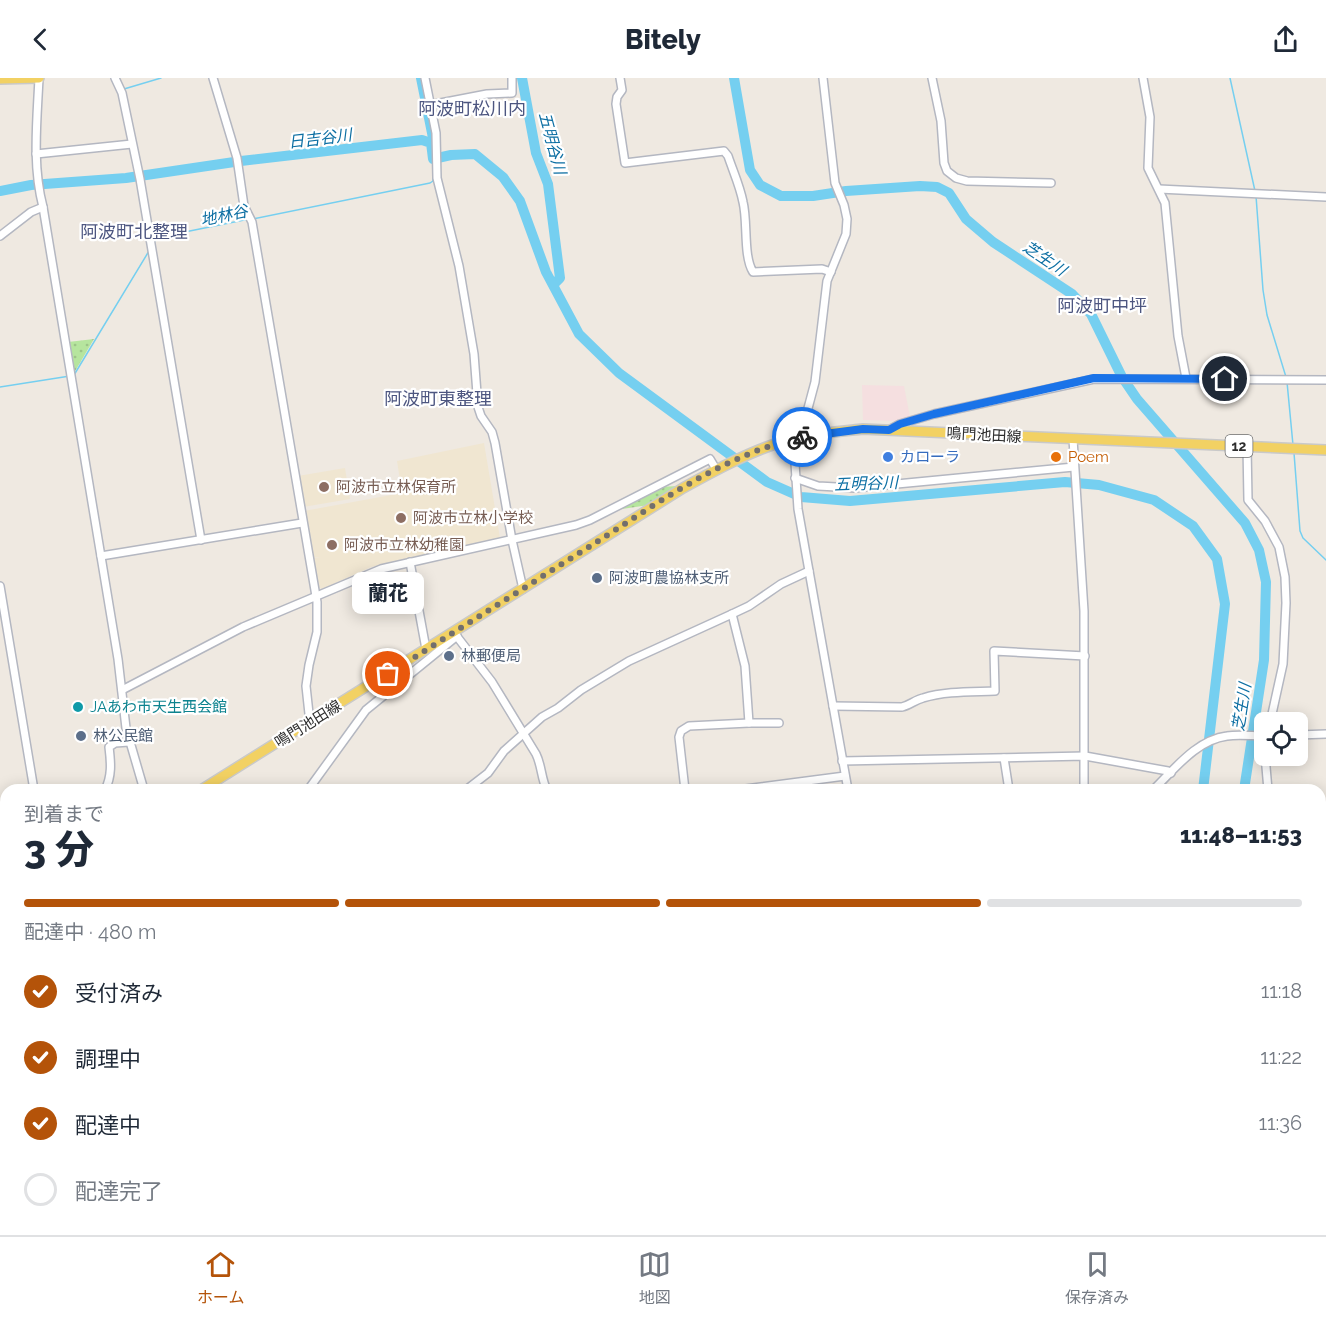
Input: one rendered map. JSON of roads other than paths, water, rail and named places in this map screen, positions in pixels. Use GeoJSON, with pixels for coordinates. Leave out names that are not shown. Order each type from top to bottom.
{"type":"FeatureCollection","features":[{"type":"Feature","properties":{"kind":"main road"},"geometry":{"type":"LineString","coordinates":[[0,79],[39,78]]}},
{"type":"Feature","properties":{"kind":"main road","name":"鳴門池田線"},"geometry":{"type":"LineString","coordinates":[[211,784],[426,649],[455,634],[683,488],[748,455],[791,439],[863,429],[1326,450]]}},
{"type":"Feature","properties":{"kind":"street"},"geometry":{"type":"LineString","coordinates":[[39,78],[36,154],[38,184],[71,375],[129,742],[142,784]]}},
{"type":"Feature","properties":{"kind":"street"},"geometry":{"type":"LineString","coordinates":[[115,78],[122,93],[140,175],[201,540]]}},
{"type":"Feature","properties":{"kind":"street"},"geometry":{"type":"LineString","coordinates":[[213,78],[237,161],[244,206],[250,219],[315,596],[317,632],[306,686],[310,723]]}},
{"type":"Feature","properties":{"kind":"street"},"geometry":{"type":"LineString","coordinates":[[425,78],[436,140],[437,178],[459,266],[474,354],[478,407],[492,432],[495,443],[523,589]]}},
{"type":"Feature","properties":{"kind":"street"},"geometry":{"type":"LineString","coordinates":[[430,105],[487,94],[512,93],[512,78]]}},
{"type":"Feature","properties":{"kind":"street"},"geometry":{"type":"LineString","coordinates":[[620,78],[622,90],[617,96],[616,104],[625,163],[724,152],[728,156],[743,199],[747,221],[749,265],[753,272],[822,269],[831,272]]}},
{"type":"Feature","properties":{"kind":"street"},"geometry":{"type":"LineString","coordinates":[[803,437],[803,427],[815,382],[824,297],[846,234],[847,219],[835,183],[823,78]]}},
{"type":"Feature","properties":{"kind":"street"},"geometry":{"type":"LineString","coordinates":[[932,78],[941,121],[944,163],[947,171],[956,178],[967,181],[1051,183]]}},
{"type":"Feature","properties":{"kind":"street"},"geometry":{"type":"LineString","coordinates":[[1143,78],[1150,117],[1149,168],[1165,203],[1178,336],[1186,378]]}},
{"type":"Feature","properties":{"kind":"street"},"geometry":{"type":"LineString","coordinates":[[36,154],[132,144]]}},
{"type":"Feature","properties":{"kind":"street"},"geometry":{"type":"LineString","coordinates":[[1159,189],[1326,197]]}},
{"type":"Feature","properties":{"kind":"street"},"geometry":{"type":"LineString","coordinates":[[0,236],[31,212],[43,207]]}},
{"type":"Feature","properties":{"kind":"street"},"geometry":{"type":"LineString","coordinates":[[889,430],[900,424],[934,414],[1094,378],[1326,381]]}},
{"type":"Feature","properties":{"kind":"street"},"geometry":{"type":"LineString","coordinates":[[791,439],[794,448],[797,502],[847,784]]}},
{"type":"Feature","properties":{"kind":"street"},"geometry":{"type":"LineString","coordinates":[[1073,439],[1084,611],[1084,784]]}},
{"type":"Feature","properties":{"kind":"street"},"geometry":{"type":"LineString","coordinates":[[1247,446],[1248,500],[1279,547],[1285,577],[1283,664],[1272,712]]}},
{"type":"Feature","properties":{"kind":"street"},"geometry":{"type":"LineString","coordinates":[[122,690],[243,627],[381,569],[576,525],[710,459],[720,468]]}},
{"type":"Feature","properties":{"kind":"street"},"geometry":{"type":"LineString","coordinates":[[796,479],[818,486],[855,488],[1074,468]]}},
{"type":"Feature","properties":{"kind":"street"},"geometry":{"type":"LineString","coordinates":[[100,556],[303,523]]}},
{"type":"Feature","properties":{"kind":"street"},"geometry":{"type":"LineString","coordinates":[[410,562],[426,649]]}},
{"type":"Feature","properties":{"kind":"street"},"geometry":{"type":"LineString","coordinates":[[474,784],[488,773],[504,752],[542,717],[609,672],[749,606],[781,584],[809,572]]}},
{"type":"Feature","properties":{"kind":"street"},"geometry":{"type":"LineString","coordinates":[[0,586],[33,784]]}},
{"type":"Feature","properties":{"kind":"street"},"geometry":{"type":"LineString","coordinates":[[732,614],[745,666],[749,723]]}},
{"type":"Feature","properties":{"kind":"street"},"geometry":{"type":"LineString","coordinates":[[312,784],[366,710],[455,634],[492,682],[524,734],[541,765],[544,784]]}},
{"type":"Feature","properties":{"kind":"street"},"geometry":{"type":"LineString","coordinates":[[833,706],[902,707],[929,697],[995,690],[994,651],[1085,656]]}},
{"type":"Feature","properties":{"kind":"street"},"geometry":{"type":"LineString","coordinates":[[684,784],[679,737],[681,730],[688,726],[779,723]]}},
{"type":"Feature","properties":{"kind":"street"},"geometry":{"type":"LineString","coordinates":[[1308,735],[1326,734]]}},
{"type":"Feature","properties":{"kind":"street"},"geometry":{"type":"LineString","coordinates":[[1159,784],[1197,749],[1217,739],[1254,736]]}},
{"type":"Feature","properties":{"kind":"street"},"geometry":{"type":"LineString","coordinates":[[108,784],[111,771],[110,747],[115,743],[129,742]]}},
{"type":"Feature","properties":{"kind":"street"},"geometry":{"type":"LineString","coordinates":[[842,761],[1084,756],[1171,773]]}},
{"type":"Feature","properties":{"kind":"street"},"geometry":{"type":"LineString","coordinates":[[1004,758],[1008,784]]}},
{"type":"Feature","properties":{"kind":"street"},"geometry":{"type":"LineString","coordinates":[[1266,766],[1267,784]]}},
{"type":"Feature","properties":{"kind":"street"},"geometry":{"type":"LineString","coordinates":[[784,784],[845,776]]}},
{"type":"Feature","properties":{"kind":"waterway"},"geometry":{"type":"LineString","coordinates":[[124,89],[161,78]]}},
{"type":"Feature","properties":{"kind":"waterway"},"geometry":{"type":"LineString","coordinates":[[421,78],[433,139],[431,143]]}},
{"type":"Feature","properties":{"kind":"waterway","name":"五明谷川"},"geometry":{"type":"LineString","coordinates":[[522,78],[536,153],[548,184],[560,278],[554,284]]}},
{"type":"Feature","properties":{"kind":"waterway","name":"芝生川"},"geometry":{"type":"LineString","coordinates":[[734,78],[750,170],[760,185],[781,196],[813,196],[846,191],[920,186],[937,187],[949,193],[966,219],[993,242],[1072,294],[1091,314],[1122,377],[1137,399],[1245,523],[1259,550],[1266,582],[1264,660],[1245,784]]}},
{"type":"Feature","properties":{"kind":"waterway"},"geometry":{"type":"LineString","coordinates":[[1230,78],[1255,191]]}},
{"type":"Feature","properties":{"kind":"waterway","name":"五明谷川"},"geometry":{"type":"LineString","coordinates":[[0,191],[31,185],[126,178],[241,161],[422,140],[431,143],[433,159],[451,155],[475,154],[503,177],[520,201],[546,272],[579,334],[619,373],[767,482],[801,497],[850,501],[1065,482],[1099,485],[1154,500],[1193,526],[1217,559],[1225,604],[1204,784]]}},
{"type":"Feature","properties":{"kind":"waterway","name":"地林谷"},"geometry":{"type":"LineString","coordinates":[[253,219],[430,183],[433,181],[433,159]]}},
{"type":"Feature","properties":{"kind":"waterway"},"geometry":{"type":"LineString","coordinates":[[1256,196],[1267,315],[1286,377]]}},
{"type":"Feature","properties":{"kind":"waterway","name":"地林谷"},"geometry":{"type":"LineString","coordinates":[[153,244],[156,239],[165,236],[249,219]]}},
{"type":"Feature","properties":{"kind":"waterway","name":"地林谷"},"geometry":{"type":"LineString","coordinates":[[74,375],[149,251]]}},
{"type":"Feature","properties":{"kind":"waterway","name":"地林谷"},"geometry":{"type":"LineString","coordinates":[[0,387],[70,376]]}},
{"type":"Feature","properties":{"kind":"waterway"},"geometry":{"type":"LineString","coordinates":[[1287,382],[1293,445]]}},
{"type":"Feature","properties":{"kind":"waterway"},"geometry":{"type":"LineString","coordinates":[[1294,453],[1300,531],[1303,538],[1326,560]]}},
{"type":"Feature","properties":{"kind":"place","name":"カローラ"},"geometry":{"type":"Point","coordinates":[888,457]}},
{"type":"Feature","properties":{"kind":"place","name":"Poem"},"geometry":{"type":"Point","coordinates":[1056,457]}},
{"type":"Feature","properties":{"kind":"place","name":"阿波市立林保育所"},"geometry":{"type":"Point","coordinates":[324,487]}},
{"type":"Feature","properties":{"kind":"place","name":"阿波市立林小学校"},"geometry":{"type":"Point","coordinates":[401,518]}},
{"type":"Feature","properties":{"kind":"place","name":"阿波市立林幼稚園"},"geometry":{"type":"Point","coordinates":[332,545]}},
{"type":"Feature","properties":{"kind":"place","name":"阿波町農協林支所"},"geometry":{"type":"Point","coordinates":[597,578]}},
{"type":"Feature","properties":{"kind":"place","name":"林郵便局"},"geometry":{"type":"Point","coordinates":[449,656]}},
{"type":"Feature","properties":{"kind":"place","name":"蘭花"},"geometry":{"type":"Point","coordinates":[388,674]}},
{"type":"Feature","properties":{"kind":"place","name":"JAあわ市天生西会館"},"geometry":{"type":"Point","coordinates":[78,707]}},
{"type":"Feature","properties":{"kind":"place","name":"林公民館"},"geometry":{"type":"Point","coordinates":[81,736]}},
{"type":"Feature","properties":{"kind":"district","name":"阿波町松川内"},"geometry":{"type":"Point","coordinates":[472,109]}},
{"type":"Feature","properties":{"kind":"district","name":"阿波町北整理"},"geometry":{"type":"Point","coordinates":[134,232]}},
{"type":"Feature","properties":{"kind":"district","name":"阿波町中坪"},"geometry":{"type":"Point","coordinates":[1102,306]}},
{"type":"Feature","properties":{"kind":"district","name":"阿波町東整理"},"geometry":{"type":"Point","coordinates":[438,399]}},
{"type":"Feature","properties":{"kind":"water label","name":"日吉谷川"},"geometry":{"type":"Point","coordinates":[320,138]}}]}
